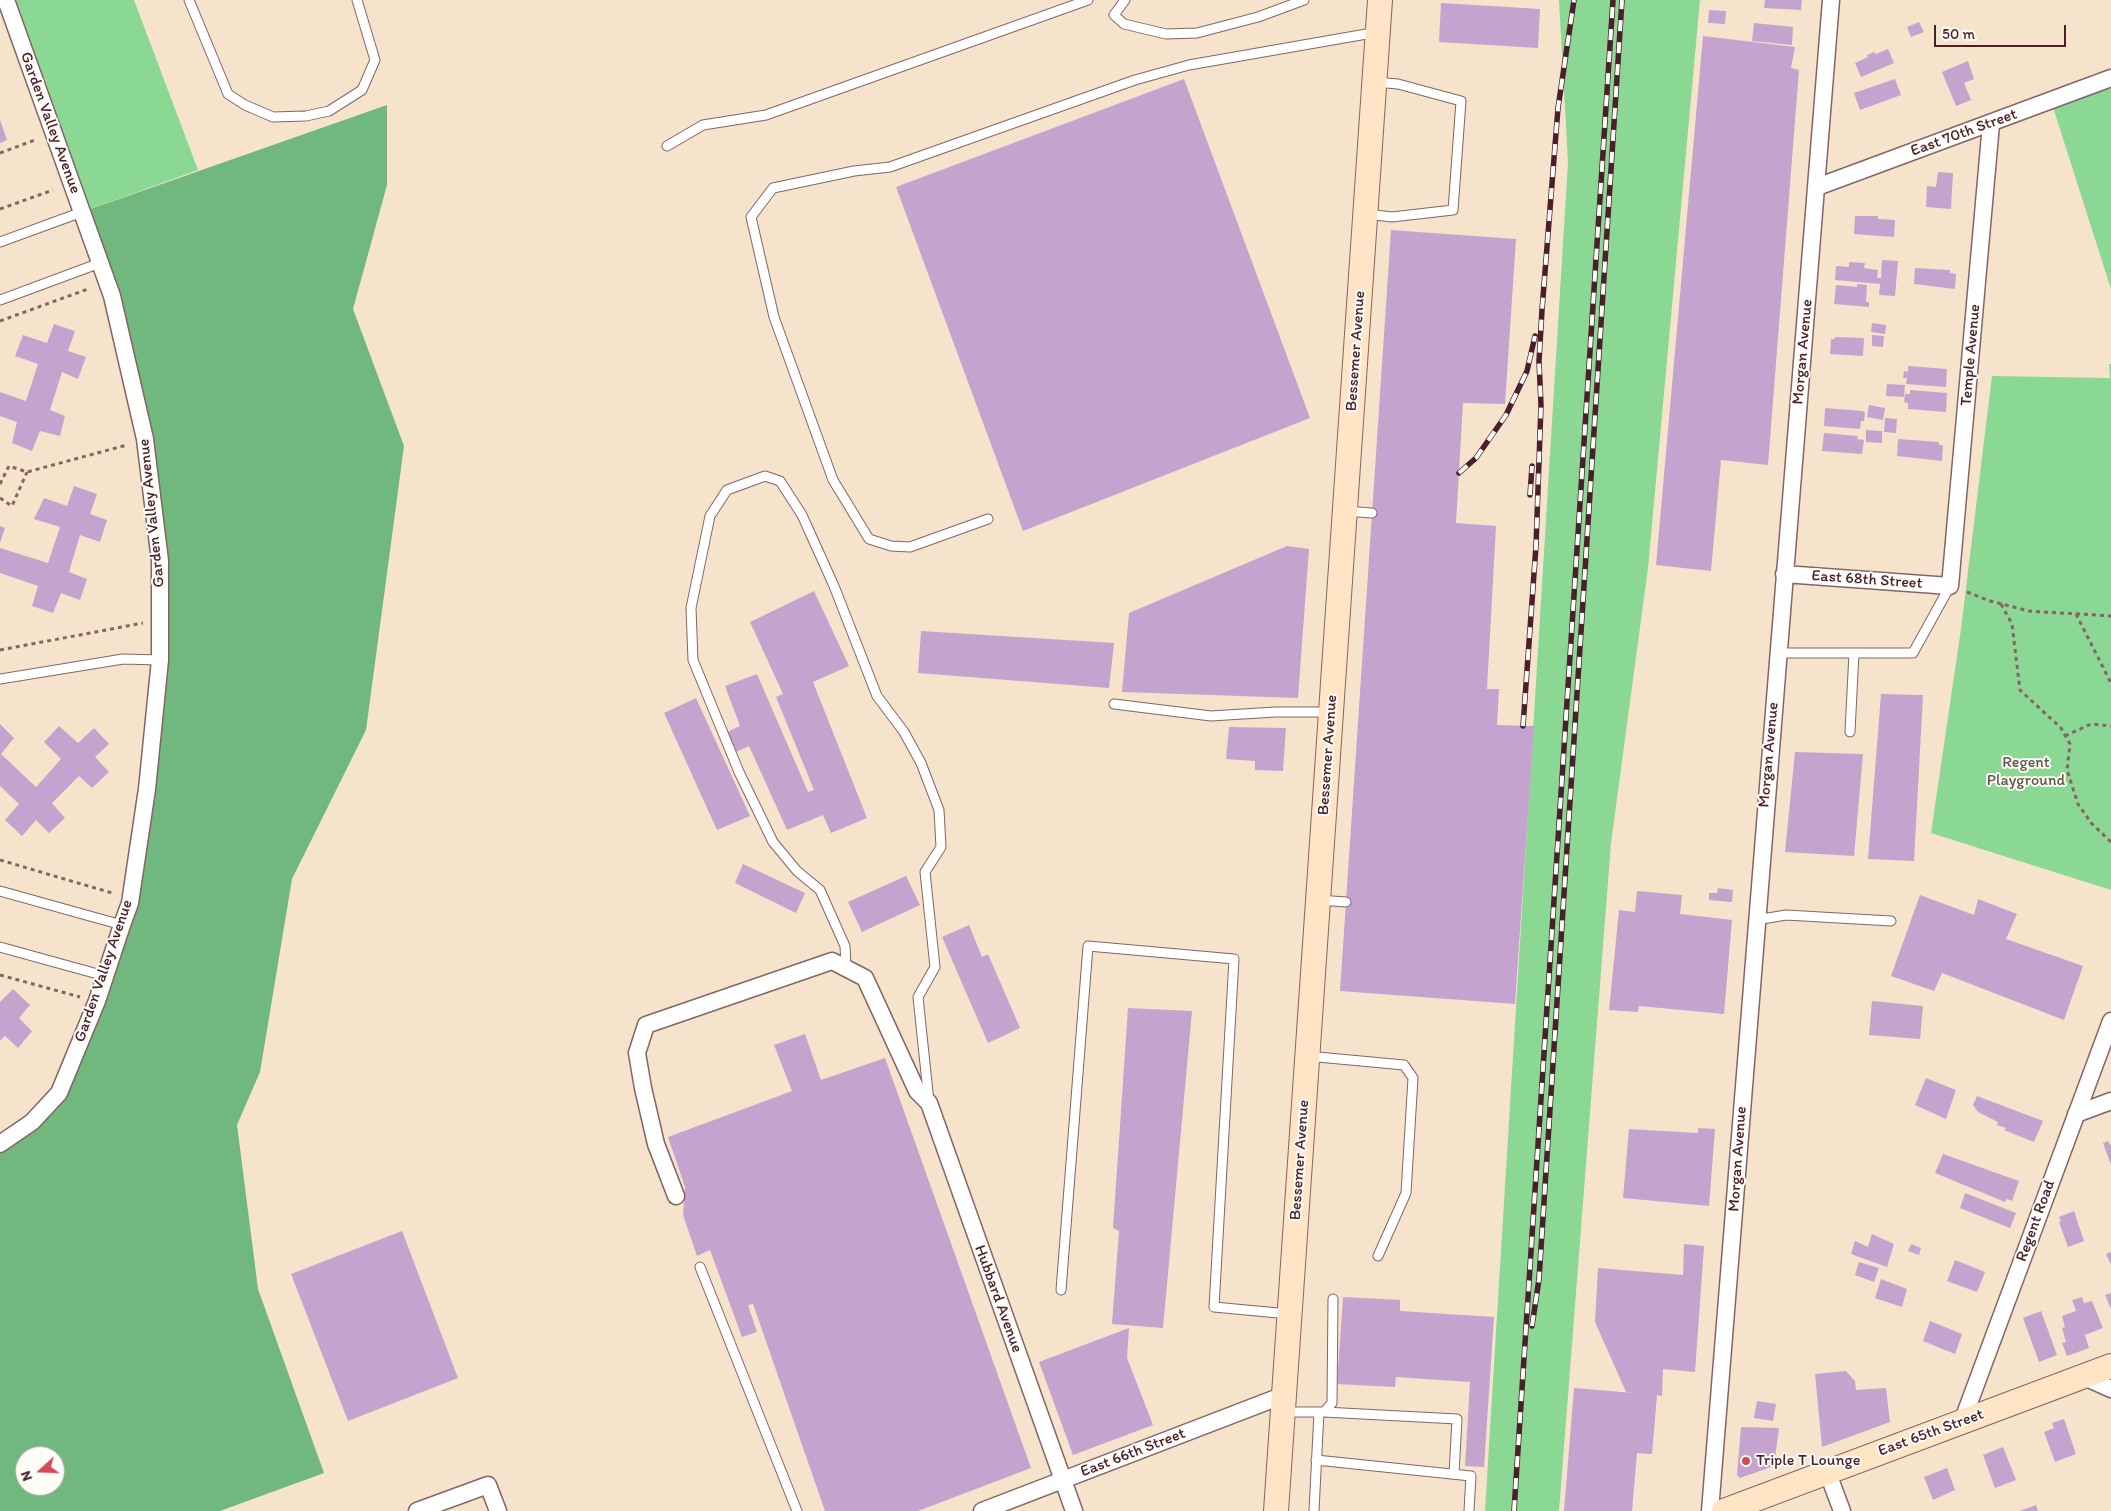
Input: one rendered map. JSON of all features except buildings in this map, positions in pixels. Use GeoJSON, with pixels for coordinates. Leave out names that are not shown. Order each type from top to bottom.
{"type":"FeatureCollection","features":[{"type":"Feature","properties":{"kind":"street","name":"Garden Valley Avenue"},"geometry":{"type":"LineString","coordinates":[[0,1144],[32,1122],[58,1093],[105,976],[130,903],[146,789],[160,660],[160,561],[146,439],[112,296],[6,0]]}},
{"type":"Feature","properties":{"kind":"street","name":"Bessemer Avenue"},"geometry":{"type":"LineString","coordinates":[[1276,1511],[1380,0]]}},
{"type":"Feature","properties":{"kind":"street","name":"Morgan Avenue"},"geometry":{"type":"LineString","coordinates":[[1710,1511],[1777,653],[1831,0]]}},
{"type":"Feature","properties":{"kind":"street","name":"East 70th Street"},"geometry":{"type":"LineString","coordinates":[[1817,187],[2111,78]]}},
{"type":"Feature","properties":{"kind":"street","name":"Temple Avenue"},"geometry":{"type":"LineString","coordinates":[[1950,586],[1991,124]]}},
{"type":"Feature","properties":{"kind":"street","name":"East 68th Street"},"geometry":{"type":"LineString","coordinates":[[1784,574],[1950,586]]}},
{"type":"Feature","properties":{"kind":"street"},"geometry":{"type":"LineString","coordinates":[[676,1196],[656,1144],[643,1088],[637,1053],[646,1025],[832,961],[846,968]]}},
{"type":"Feature","properties":{"kind":"street","name":"Hubbard Avenue"},"geometry":{"type":"LineString","coordinates":[[846,968],[865,978],[917,1091],[929,1103],[1074,1511]]}},
{"type":"Feature","properties":{"kind":"street","name":"Regent Road"},"geometry":{"type":"LineString","coordinates":[[1962,1422],[2111,1021]]}},
{"type":"Feature","properties":{"kind":"street"},"geometry":{"type":"LineString","coordinates":[[2076,1114],[2111,1101]]}},
{"type":"Feature","properties":{"kind":"street","name":"East 65th Street"},"geometry":{"type":"LineString","coordinates":[[1724,1511],[1827,1470],[2111,1366]]}},
{"type":"Feature","properties":{"kind":"street"},"geometry":{"type":"LineString","coordinates":[[2082,1376],[2111,1389]]}},
{"type":"Feature","properties":{"kind":"street","name":"East 66th Street"},"geometry":{"type":"LineString","coordinates":[[982,1511],[1063,1480],[1283,1403]]}},
{"type":"Feature","properties":{"kind":"street"},"geometry":{"type":"LineString","coordinates":[[1827,1470],[1842,1511]]}},
{"type":"Feature","properties":{"kind":"street"},"geometry":{"type":"LineString","coordinates":[[417,1511],[488,1485],[498,1511]]}},
{"type":"Feature","properties":{"kind":"lane"},"geometry":{"type":"LineString","coordinates":[[189,0],[228,94],[245,105],[273,117],[306,116],[329,111],[362,90],[375,60],[357,0]]}},
{"type":"Feature","properties":{"kind":"lane"},"geometry":{"type":"LineString","coordinates":[[667,146],[704,125],[766,115],[1088,0]]}},
{"type":"Feature","properties":{"kind":"lane"},"geometry":{"type":"LineString","coordinates":[[1125,0],[1114,15],[1124,24],[1174,34],[1197,34],[1258,17],[1304,0]]}},
{"type":"Feature","properties":{"kind":"lane"},"geometry":{"type":"LineString","coordinates":[[988,519],[910,546],[891,546],[870,540],[833,480],[774,316],[750,217],[773,188],[854,171],[890,167],[1135,80],[1189,65],[1378,32]]}},
{"type":"Feature","properties":{"kind":"lane"},"geometry":{"type":"LineString","coordinates":[[1366,214],[1392,217],[1453,210],[1460,121],[1461,101],[1400,85],[1375,82]]}},
{"type":"Feature","properties":{"kind":"lane"},"geometry":{"type":"LineString","coordinates":[[0,242],[82,212]]}},
{"type":"Feature","properties":{"kind":"lane"},"geometry":{"type":"LineString","coordinates":[[0,300],[100,263]]}},
{"type":"Feature","properties":{"kind":"lane"},"geometry":{"type":"LineString","coordinates":[[846,968],[845,946],[820,890],[797,871],[773,842],[739,772],[694,660],[691,608],[710,516],[727,490],[765,476],[780,481],[802,515],[834,586],[877,696],[904,732],[921,763],[939,810],[941,848],[925,872],[935,967],[918,997],[929,1103]]}},
{"type":"Feature","properties":{"kind":"lane"},"geometry":{"type":"LineString","coordinates":[[1345,511],[1372,513]]}},
{"type":"Feature","properties":{"kind":"lane"},"geometry":{"type":"LineString","coordinates":[[1777,653],[1913,653],[1950,586]]}},
{"type":"Feature","properties":{"kind":"lane"},"geometry":{"type":"LineString","coordinates":[[1850,732],[1854,653]]}},
{"type":"Feature","properties":{"kind":"lane"},"geometry":{"type":"LineString","coordinates":[[0,679],[123,659],[160,660]]}},
{"type":"Feature","properties":{"kind":"lane"},"geometry":{"type":"LineString","coordinates":[[1114,704],[1211,716],[1275,712],[1331,712]]}},
{"type":"Feature","properties":{"kind":"lane"},"geometry":{"type":"LineString","coordinates":[[0,892],[122,925]]}},
{"type":"Feature","properties":{"kind":"lane"},"geometry":{"type":"LineString","coordinates":[[1318,900],[1346,902]]}},
{"type":"Feature","properties":{"kind":"lane"},"geometry":{"type":"LineString","coordinates":[[1756,920],[1786,915],[1891,921]]}},
{"type":"Feature","properties":{"kind":"lane"},"geometry":{"type":"LineString","coordinates":[[1061,1290],[1088,946],[1234,959],[1214,1307],[1290,1314]]}},
{"type":"Feature","properties":{"kind":"lane"},"geometry":{"type":"LineString","coordinates":[[0,947],[105,976]]}},
{"type":"Feature","properties":{"kind":"lane"},"geometry":{"type":"LineString","coordinates":[[1307,1056],[1404,1065],[1413,1078],[1406,1193],[1378,1256]]}},
{"type":"Feature","properties":{"kind":"lane"},"geometry":{"type":"LineString","coordinates":[[700,1267],[797,1511]]}},
{"type":"Feature","properties":{"kind":"lane"},"geometry":{"type":"LineString","coordinates":[[1314,1511],[1316,1460],[1321,1412],[1332,1403],[1334,1299]]}},
{"type":"Feature","properties":{"kind":"lane"},"geometry":{"type":"LineString","coordinates":[[1283,1403],[1321,1412],[1457,1419],[1454,1474]]}},
{"type":"Feature","properties":{"kind":"lane"},"geometry":{"type":"LineString","coordinates":[[1316,1460],[1471,1476],[1469,1511]]}},
{"type":"Feature","properties":{"kind":"path"},"geometry":{"type":"LineString","coordinates":[[0,153],[35,140]]}},
{"type":"Feature","properties":{"kind":"path"},"geometry":{"type":"LineString","coordinates":[[0,209],[53,190]]}},
{"type":"Feature","properties":{"kind":"path"},"geometry":{"type":"LineString","coordinates":[[0,321],[88,289]]}},
{"type":"Feature","properties":{"kind":"path"},"geometry":{"type":"LineString","coordinates":[[0,484],[9,466],[27,472],[127,444]]}},
{"type":"Feature","properties":{"kind":"path"},"geometry":{"type":"LineString","coordinates":[[0,498],[12,506],[27,472]]}},
{"type":"Feature","properties":{"kind":"path"},"geometry":{"type":"LineString","coordinates":[[1967,592],[2001,604],[2029,610],[2111,616]]}},
{"type":"Feature","properties":{"kind":"path"},"geometry":{"type":"LineString","coordinates":[[2001,604],[2012,624],[2020,690],[2061,728],[2070,744],[2067,770],[2078,804],[2092,824],[2111,842]]}},
{"type":"Feature","properties":{"kind":"path"},"geometry":{"type":"LineString","coordinates":[[2075,614],[2111,682]]}},
{"type":"Feature","properties":{"kind":"path"},"geometry":{"type":"LineString","coordinates":[[0,650],[143,623]]}},
{"type":"Feature","properties":{"kind":"path"},"geometry":{"type":"LineString","coordinates":[[2065,736],[2091,724],[2111,726]]}},
{"type":"Feature","properties":{"kind":"path"},"geometry":{"type":"LineString","coordinates":[[0,860],[112,893]]}},
{"type":"Feature","properties":{"kind":"path"},"geometry":{"type":"LineString","coordinates":[[0,975],[81,997]]}},
{"type":"Feature","properties":{"kind":"green space"},"geometry":{"type":"Polygon","coordinates":[[[6,0],[134,0],[198,170],[82,212],[6,0]]]}},
{"type":"Feature","properties":{"kind":"green space"},"geometry":{"type":"Polygon","coordinates":[[[1559,0],[1700,0],[1648,568],[1611,843],[1559,1511],[1485,1511],[1568,162],[1559,0]]]}},
{"type":"Feature","properties":{"kind":"green space"},"geometry":{"type":"Polygon","coordinates":[[[2111,78],[2111,289],[2051,101],[2111,78]]]}},
{"type":"Feature","properties":{"kind":"green space"},"geometry":{"type":"Polygon","coordinates":[[[387,105],[387,185],[353,309],[404,446],[366,730],[292,879],[260,1072],[237,1125],[258,1289],[324,1473],[220,1511],[0,1511],[0,1144],[59,1093],[130,903],[160,673],[145,439],[82,212],[387,105]]]}},
{"type":"Feature","properties":{"kind":"green space","name":"Regent Playground"},"geometry":{"type":"Polygon","coordinates":[[[2109,364],[2111,364],[2111,890],[1931,833],[1961,629],[1992,376],[2110,378],[2109,364]]]}},
{"type":"Feature","properties":{"kind":"railway"},"geometry":{"type":"LineString","coordinates":[[1523,726],[1536,546],[1541,405],[1539,361],[1542,310],[1558,108],[1574,0]]}},
{"type":"Feature","properties":{"kind":"railway"},"geometry":{"type":"LineString","coordinates":[[1514,1511],[1613,0]]}},
{"type":"Feature","properties":{"kind":"railway"},"geometry":{"type":"LineString","coordinates":[[1532,1326],[1539,1279],[1622,0]]}},
{"type":"Feature","properties":{"kind":"railway"},"geometry":{"type":"LineString","coordinates":[[1459,473],[1476,458],[1506,415],[1527,371],[1535,336]]}},
{"type":"Feature","properties":{"kind":"railway"},"geometry":{"type":"LineString","coordinates":[[1530,495],[1532,466]]}},
{"type":"Feature","properties":{"kind":"place","name":"Triple T Lounge"},"geometry":{"type":"Point","coordinates":[1746,1461]}}]}
